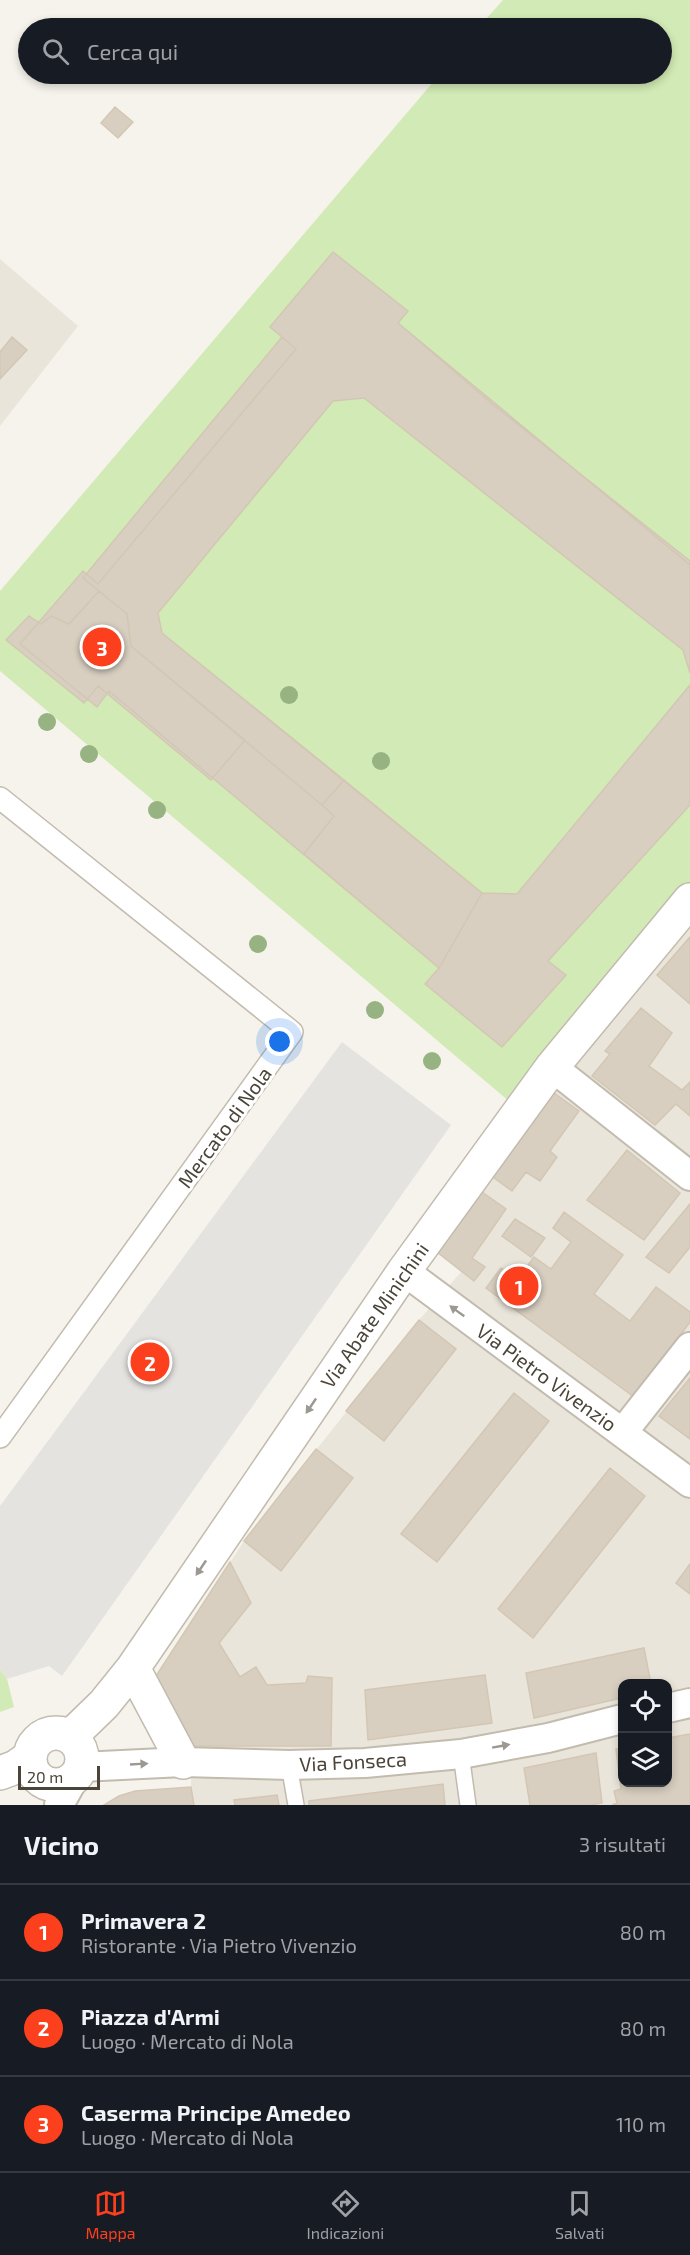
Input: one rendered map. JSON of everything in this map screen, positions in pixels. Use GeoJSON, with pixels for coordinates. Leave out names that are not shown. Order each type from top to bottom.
{"type":"FeatureCollection","features":[{"type":"Feature","properties":{"kind":"street","name":"Mercato di Nola"},"geometry":{"type":"LineString","coordinates":[[0,798],[292,1032],[0,1437]]}},
{"type":"Feature","properties":{"kind":"street","name":"Via Abate Minichini"},"geometry":{"type":"LineString","coordinates":[[70,1737],[104,1704],[133,1668],[404,1271],[552,1067],[690,900]]}},
{"type":"Feature","properties":{"kind":"street"},"geometry":{"type":"LineString","coordinates":[[552,1067],[690,1176]]}},
{"type":"Feature","properties":{"kind":"street","name":"Via Pietro Vivenzio"},"geometry":{"type":"LineString","coordinates":[[404,1271],[690,1483]]}},
{"type":"Feature","properties":{"kind":"street"},"geometry":{"type":"LineString","coordinates":[[623,1432],[690,1347]]}},
{"type":"Feature","properties":{"kind":"street"},"geometry":{"type":"LineString","coordinates":[[133,1668],[183,1762]]}},
{"type":"Feature","properties":{"kind":"street"},"geometry":{"type":"LineString","coordinates":[[672,1707],[690,1703]]}},
{"type":"Feature","properties":{"kind":"street","name":"Via Fonseca"},"geometry":{"type":"LineString","coordinates":[[71,1784],[183,1762],[289,1764],[365,1762],[461,1754],[548,1738],[618,1720]]}},
{"type":"Feature","properties":{"kind":"street"},"geometry":{"type":"LineString","coordinates":[[53,1734],[70,1737],[80,1751],[71,1784],[49,1784],[35,1774],[11,1764],[32,1749],[44,1736],[53,1734]]}},
{"type":"Feature","properties":{"kind":"lane"},"geometry":{"type":"LineString","coordinates":[[461,1754],[468,1805]]}},
{"type":"Feature","properties":{"kind":"lane"},"geometry":{"type":"LineString","coordinates":[[289,1764],[296,1805]]}},
{"type":"Feature","properties":{"kind":"shaded area"},"geometry":{"type":"Polygon","coordinates":[[[0,259],[78,326],[0,426],[0,259]]]}},
{"type":"Feature","properties":{"kind":"shaded area"},"geometry":{"type":"Polygon","coordinates":[[[690,919],[690,1805],[104,1805],[119,1796],[135,1791],[191,1787],[191,1746],[154,1679],[244,1541],[419,1320],[461,1272],[437,1252],[618,1005],[690,919]]]}},
{"type":"Feature","properties":{"kind":"shaded area"},"geometry":{"type":"Polygon","coordinates":[[[342,1042],[451,1125],[62,1676],[49,1666],[7,1679],[0,1669],[0,1506],[342,1042]]]}},
{"type":"Feature","properties":{"kind":"green space"},"geometry":{"type":"Polygon","coordinates":[[[503,0],[690,0],[690,884],[510,1102],[0,671],[0,591],[431,84],[672,84],[672,18],[487,18],[503,0]]]}},
{"type":"Feature","properties":{"kind":"green space"},"geometry":{"type":"Polygon","coordinates":[[[0,1669],[7,1679],[14,1707],[0,1712],[0,1669]]]}},
{"type":"Feature","properties":{"kind":"building"},"geometry":{"type":"Polygon","coordinates":[[[115,107],[133,122],[118,138],[101,123],[115,107]]]}},
{"type":"Feature","properties":{"kind":"building"},"geometry":{"type":"Polygon","coordinates":[[[333,252],[408,311],[398,323],[491,403],[690,561],[690,673],[683,650],[364,398],[333,401],[158,613],[162,633],[482,893],[517,894],[690,685],[690,805],[548,961],[566,975],[502,1047],[425,984],[439,968],[109,691],[97,707],[20,644],[83,571],[98,584],[296,349],[270,327],[333,252]]]}},
{"type":"Feature","properties":{"kind":"building"},"geometry":{"type":"Polygon","coordinates":[[[333,252],[408,311],[398,323],[690,565],[690,673],[683,650],[364,398],[333,401],[158,613],[162,633],[344,780],[322,805],[131,646],[127,614],[83,578],[282,337],[270,327],[333,252]]]}},
{"type":"Feature","properties":{"kind":"building"},"geometry":{"type":"Polygon","coordinates":[[[12,337],[27,350],[0,379],[0,352],[12,337]]]}},
{"type":"Feature","properties":{"kind":"building"},"geometry":{"type":"Polygon","coordinates":[[[99,591],[127,614],[131,646],[245,740],[211,780],[98,686],[84,703],[6,640],[29,616],[41,624],[51,616],[69,624],[99,591]]]}},
{"type":"Feature","properties":{"kind":"building"},"geometry":{"type":"Polygon","coordinates":[[[690,685],[690,805],[548,961],[566,975],[502,1047],[425,984],[439,968],[482,893],[517,894],[690,685]]]}},
{"type":"Feature","properties":{"kind":"building"},"geometry":{"type":"Polygon","coordinates":[[[344,780],[482,893],[439,968],[304,854],[334,816],[322,805],[344,780]]]}},
{"type":"Feature","properties":{"kind":"building"},"geometry":{"type":"Polygon","coordinates":[[[690,937],[690,1004],[657,975],[690,937]]]}},
{"type":"Feature","properties":{"kind":"building"},"geometry":{"type":"Polygon","coordinates":[[[641,1008],[672,1033],[649,1066],[682,1090],[690,1082],[690,1116],[676,1104],[655,1125],[592,1076],[610,1054],[605,1051],[641,1008]]]}},
{"type":"Feature","properties":{"kind":"building"},"geometry":{"type":"Polygon","coordinates":[[[554,1093],[579,1111],[550,1151],[557,1157],[540,1181],[526,1172],[512,1191],[493,1177],[554,1093]]]}},
{"type":"Feature","properties":{"kind":"building"},"geometry":{"type":"Polygon","coordinates":[[[627,1150],[680,1193],[644,1240],[587,1200],[627,1150]]]}},
{"type":"Feature","properties":{"kind":"building"},"geometry":{"type":"Polygon","coordinates":[[[482,1192],[506,1209],[472,1258],[485,1267],[474,1281],[437,1252],[482,1192]]]}},
{"type":"Feature","properties":{"kind":"building"},"geometry":{"type":"Polygon","coordinates":[[[690,1204],[690,1247],[669,1273],[646,1257],[690,1204]]]}},
{"type":"Feature","properties":{"kind":"building"},"geometry":{"type":"Polygon","coordinates":[[[564,1212],[623,1255],[594,1294],[630,1321],[656,1287],[690,1312],[690,1322],[634,1397],[486,1288],[501,1268],[517,1280],[534,1257],[551,1269],[571,1242],[553,1228],[564,1212]]]}},
{"type":"Feature","properties":{"kind":"building"},"geometry":{"type":"Polygon","coordinates":[[[515,1219],[545,1238],[531,1257],[502,1236],[515,1219]]]}},
{"type":"Feature","properties":{"kind":"building"},"geometry":{"type":"Polygon","coordinates":[[[419,1320],[456,1349],[384,1441],[346,1411],[419,1320]]]}},
{"type":"Feature","properties":{"kind":"building"},"geometry":{"type":"Polygon","coordinates":[[[690,1378],[690,1439],[659,1416],[690,1378]]]}},
{"type":"Feature","properties":{"kind":"building"},"geometry":{"type":"Polygon","coordinates":[[[514,1393],[549,1421],[437,1562],[401,1534],[514,1393]]]}},
{"type":"Feature","properties":{"kind":"building"},"geometry":{"type":"Polygon","coordinates":[[[316,1449],[353,1478],[281,1571],[244,1541],[316,1449]]]}},
{"type":"Feature","properties":{"kind":"building"},"geometry":{"type":"Polygon","coordinates":[[[610,1468],[645,1496],[533,1638],[498,1609],[610,1468]]]}},
{"type":"Feature","properties":{"kind":"building"},"geometry":{"type":"Polygon","coordinates":[[[230,1562],[251,1603],[219,1643],[240,1677],[256,1667],[267,1685],[306,1683],[308,1676],[332,1678],[331,1746],[191,1746],[154,1679],[230,1562]]]}},
{"type":"Feature","properties":{"kind":"building"},"geometry":{"type":"Polygon","coordinates":[[[690,1564],[690,1594],[676,1583],[690,1564]]]}},
{"type":"Feature","properties":{"kind":"building"},"geometry":{"type":"Polygon","coordinates":[[[644,1648],[650,1679],[618,1679],[618,1699],[534,1718],[526,1673],[644,1648]]]}},
{"type":"Feature","properties":{"kind":"building"},"geometry":{"type":"Polygon","coordinates":[[[485,1675],[492,1723],[368,1740],[365,1690],[485,1675]]]}},
{"type":"Feature","properties":{"kind":"building"},"geometry":{"type":"Polygon","coordinates":[[[690,1734],[690,1805],[612,1805],[617,1803],[614,1791],[621,1789],[621,1787],[672,1787],[672,1737],[690,1734]]]}},
{"type":"Feature","properties":{"kind":"building"},"geometry":{"type":"Polygon","coordinates":[[[596,1753],[602,1803],[530,1805],[524,1768],[596,1753]]]}},
{"type":"Feature","properties":{"kind":"building"},"geometry":{"type":"Polygon","coordinates":[[[443,1784],[445,1805],[309,1805],[309,1801],[443,1784]]]}},
{"type":"Feature","properties":{"kind":"building"},"geometry":{"type":"Polygon","coordinates":[[[191,1787],[194,1805],[104,1805],[119,1796],[135,1791],[191,1787]]]}},
{"type":"Feature","properties":{"kind":"building"},"geometry":{"type":"Polygon","coordinates":[[[277,1795],[279,1805],[235,1805],[234,1800],[277,1795]]]}},
{"type":"Feature","properties":{"kind":"place","name":"Caserma Principe Amedeo"},"geometry":{"type":"Point","coordinates":[102,647]}},
{"type":"Feature","properties":{"kind":"place","name":"Primavera 2"},"geometry":{"type":"Point","coordinates":[519,1286]}},
{"type":"Feature","properties":{"kind":"place","name":"Piazza d'Armi"},"geometry":{"type":"Point","coordinates":[150,1362]}}]}
